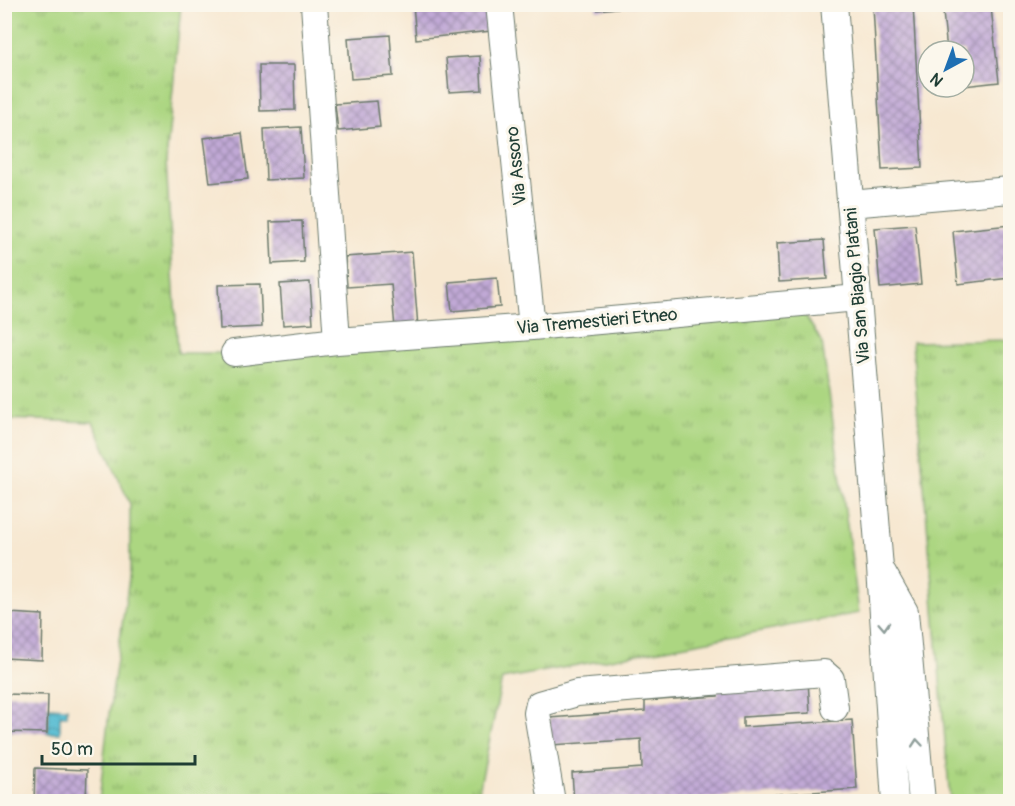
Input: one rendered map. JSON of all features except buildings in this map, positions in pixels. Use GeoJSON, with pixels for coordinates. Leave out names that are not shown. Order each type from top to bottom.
{"type":"FeatureCollection","features":[{"type":"Feature","properties":{"kind":"street"},"geometry":{"type":"LineString","coordinates":[[314,4],[337,341]]}},
{"type":"Feature","properties":{"kind":"street","name":"Via Assoro"},"geometry":{"type":"LineString","coordinates":[[499,4],[532,327]]}},
{"type":"Feature","properties":{"kind":"street","name":"Via San Biagio Platani"},"geometry":{"type":"LineString","coordinates":[[834,4],[880,568],[896,801]]}},
{"type":"Feature","properties":{"kind":"street"},"geometry":{"type":"LineString","coordinates":[[850,204],[1011,190]]}},
{"type":"Feature","properties":{"kind":"street","name":"Via Tremestieri Etneo"},"geometry":{"type":"LineString","coordinates":[[234,353],[337,341],[532,327],[858,298]]}},
{"type":"Feature","properties":{"kind":"street","name":"Via San Biagio Platani"},"geometry":{"type":"LineString","coordinates":[[880,568],[905,612],[922,801]]}},
{"type":"Feature","properties":{"kind":"street"},"geometry":{"type":"LineString","coordinates":[[552,801],[537,713],[539,704],[577,693],[824,673],[831,679],[835,708]]}},
{"type":"Feature","properties":{"kind":"path"},"geometry":{"type":"LineString","coordinates":[[1004,801],[1011,795]]}},
{"type":"Feature","properties":{"kind":"green space"},"geometry":{"type":"Polygon","coordinates":[[[5,5],[181,5],[166,162],[178,353],[234,353],[798,304],[822,342],[859,613],[502,679],[477,801],[99,801],[130,571],[130,504],[93,422],[5,419],[5,5]]]}},
{"type":"Feature","properties":{"kind":"green space"},"geometry":{"type":"Polygon","coordinates":[[[1010,340],[1010,801],[950,801],[912,342],[1010,340]]]}},
{"type":"Feature","properties":{"kind":"water"},"geometry":{"type":"Polygon","coordinates":[[[49,707],[67,708],[67,716],[60,716],[60,733],[48,733],[49,707]]]}}]}
